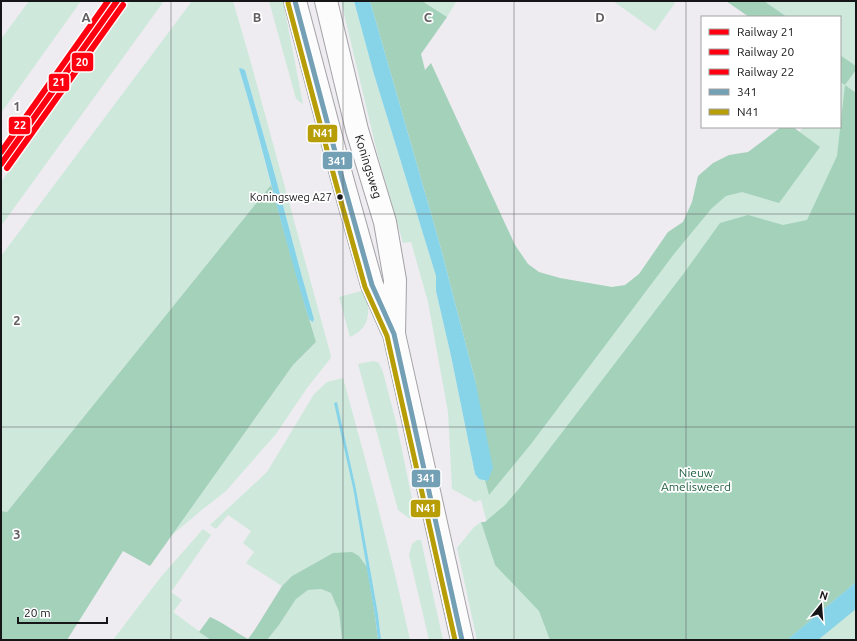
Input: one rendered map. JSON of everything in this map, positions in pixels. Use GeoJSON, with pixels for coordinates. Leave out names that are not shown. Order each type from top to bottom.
{"type":"FeatureCollection","features":[{"type":"Feature","properties":{"kind":"main road","name":"Koningsweg"},"geometry":{"type":"LineString","coordinates":[[295,1],[372,285],[394,334],[462,640]]}},
{"type":"Feature","properties":{"kind":"main road","name":"Koningsweg"},"geometry":{"type":"LineString","coordinates":[[326,1],[357,130],[386,228],[395,280],[394,334]]}},
{"type":"Feature","properties":{"kind":"green space"},"geometry":{"type":"Polygon","coordinates":[[[29,1],[81,1],[1,113],[1,39],[29,1]]]}},
{"type":"Feature","properties":{"kind":"green space"},"geometry":{"type":"Polygon","coordinates":[[[130,1],[164,1],[1,226],[1,182],[130,1]]]}},
{"type":"Feature","properties":{"kind":"green space"},"geometry":{"type":"Polygon","coordinates":[[[192,1],[233,1],[331,356],[330,359],[307,388],[276,434],[226,491],[172,535],[293,365],[316,342],[309,319],[313,322],[314,319],[275,175],[245,70],[239,69],[271,185],[7,512],[1,511],[1,256],[192,1]]]}},
{"type":"Feature","properties":{"kind":"green space"},"geometry":{"type":"Polygon","coordinates":[[[269,1],[283,1],[303,104],[296,99],[269,1]]]}},
{"type":"Feature","properties":{"kind":"green space","name":"Nieuw Amelisweerd"},"geometry":{"type":"Polygon","coordinates":[[[341,1],[354,1],[373,71],[436,276],[436,291],[475,474],[684,235],[727,189],[763,185],[802,128],[841,128],[841,83],[845,85],[856,70],[856,640],[477,640],[457,548],[474,527],[481,522],[495,565],[499,569],[481,500],[474,502],[452,489],[448,412],[428,302],[411,242],[403,243],[377,152],[341,1]]]}},
{"type":"Feature","properties":{"kind":"green space"},"geometry":{"type":"Polygon","coordinates":[[[370,1],[422,1],[447,17],[421,54],[425,70],[431,63],[515,245],[528,264],[539,272],[560,278],[612,287],[625,285],[639,274],[668,232],[683,222],[692,202],[698,176],[713,163],[729,155],[748,152],[780,128],[794,128],[820,147],[779,203],[742,192],[726,196],[712,208],[674,254],[531,444],[489,495],[485,480],[488,481],[475,380],[440,245],[370,1]]]}},
{"type":"Feature","properties":{"kind":"green space"},"geometry":{"type":"Polygon","coordinates":[[[422,1],[455,1],[456,2],[447,17],[422,1]]]}},
{"type":"Feature","properties":{"kind":"green space"},"geometry":{"type":"Polygon","coordinates":[[[613,1],[672,1],[675,3],[655,31],[613,1]]]}},
{"type":"Feature","properties":{"kind":"green space"},"geometry":{"type":"Polygon","coordinates":[[[726,1],[764,1],[786,16],[748,16],[726,1]]]}},
{"type":"Feature","properties":{"kind":"green space"},"geometry":{"type":"Polygon","coordinates":[[[764,1],[856,1],[856,66],[841,56],[841,16],[786,16],[764,1]]]}},
{"type":"Feature","properties":{"kind":"green space"},"geometry":{"type":"Polygon","coordinates":[[[841,56],[856,66],[856,70],[845,85],[841,83],[841,56]]]}},
{"type":"Feature","properties":{"kind":"green space","name":"Nieuw Amelisweerd"},"geometry":{"type":"Polygon","coordinates":[[[845,85],[856,93],[856,582],[787,640],[550,640],[539,611],[495,565],[481,522],[485,522],[505,505],[518,490],[684,273],[720,223],[748,215],[783,225],[807,220],[837,156],[845,85]]]}},
{"type":"Feature","properties":{"kind":"green space"},"geometry":{"type":"Polygon","coordinates":[[[271,185],[316,342],[293,365],[150,566],[123,551],[67,640],[1,640],[1,511],[7,512],[271,185]]]}},
{"type":"Feature","properties":{"kind":"green space"},"geometry":{"type":"Polygon","coordinates":[[[365,290],[368,304],[368,317],[362,328],[350,337],[339,297],[365,290]]]}},
{"type":"Feature","properties":{"kind":"green space"},"geometry":{"type":"Polygon","coordinates":[[[373,361],[379,363],[383,372],[397,426],[416,518],[409,518],[398,510],[358,364],[373,361]]]}},
{"type":"Feature","properties":{"kind":"green space"},"geometry":{"type":"Polygon","coordinates":[[[343,378],[387,541],[410,640],[381,640],[378,614],[356,489],[337,402],[335,403],[353,488],[367,567],[359,556],[333,553],[292,576],[282,586],[246,563],[254,552],[243,543],[251,531],[228,515],[216,529],[210,525],[267,472],[314,394],[327,382],[343,378]]]}},
{"type":"Feature","properties":{"kind":"green space"},"geometry":{"type":"Polygon","coordinates":[[[203,529],[211,535],[171,592],[182,600],[173,612],[211,640],[113,640],[160,578],[203,529]]]}},
{"type":"Feature","properties":{"kind":"green space"},"geometry":{"type":"Polygon","coordinates":[[[417,540],[421,540],[443,640],[429,640],[409,555],[412,544],[417,540]]]}},
{"type":"Feature","properties":{"kind":"green space"},"geometry":{"type":"Polygon","coordinates":[[[352,552],[359,556],[367,567],[378,640],[342,640],[339,612],[331,593],[321,589],[308,590],[296,599],[267,640],[211,640],[199,632],[210,617],[248,639],[282,586],[292,576],[333,553],[352,552]]]}},
{"type":"Feature","properties":{"kind":"green space"},"geometry":{"type":"Polygon","coordinates":[[[321,589],[331,593],[339,612],[342,640],[267,640],[296,599],[308,590],[321,589]]]}},
{"type":"Feature","properties":{"kind":"water"},"geometry":{"type":"Polygon","coordinates":[[[354,1],[370,1],[440,245],[475,380],[493,468],[488,481],[479,479],[475,474],[436,291],[436,276],[373,71],[354,1]]]}},
{"type":"Feature","properties":{"kind":"water"},"geometry":{"type":"Polygon","coordinates":[[[239,69],[245,70],[314,319],[313,322],[309,319],[294,268],[256,126],[239,69]]]}},
{"type":"Feature","properties":{"kind":"water"},"geometry":{"type":"Polygon","coordinates":[[[337,402],[356,489],[378,614],[381,640],[378,640],[353,488],[334,403],[337,402]]]}},
{"type":"Feature","properties":{"kind":"water"},"geometry":{"type":"Polygon","coordinates":[[[856,582],[856,609],[818,640],[787,640],[856,582]]]}},
{"type":"Feature","properties":{"kind":"rail line","name":"22"},"geometry":{"type":"LineString","coordinates":[[1,152],[108,1]]}},
{"type":"Feature","properties":{"kind":"rail line","name":"21"},"geometry":{"type":"LineString","coordinates":[[1,164],[117,1]]}},
{"type":"Feature","properties":{"kind":"rail line","name":"20"},"geometry":{"type":"LineString","coordinates":[[7,168],[123,5]]}},
{"type":"Feature","properties":{"kind":"transit line","name":"341"},"geometry":{"type":"LineString","coordinates":[[295,1],[372,285],[394,334],[462,640]]}},
{"type":"Feature","properties":{"kind":"transit line","name":"N41"},"geometry":{"type":"LineString","coordinates":[[288,3],[365,287],[387,336],[455,640]]}},
{"type":"Feature","properties":{"kind":"place","name":"Koningsweg A27"},"geometry":{"type":"Point","coordinates":[340,197]}}]}
